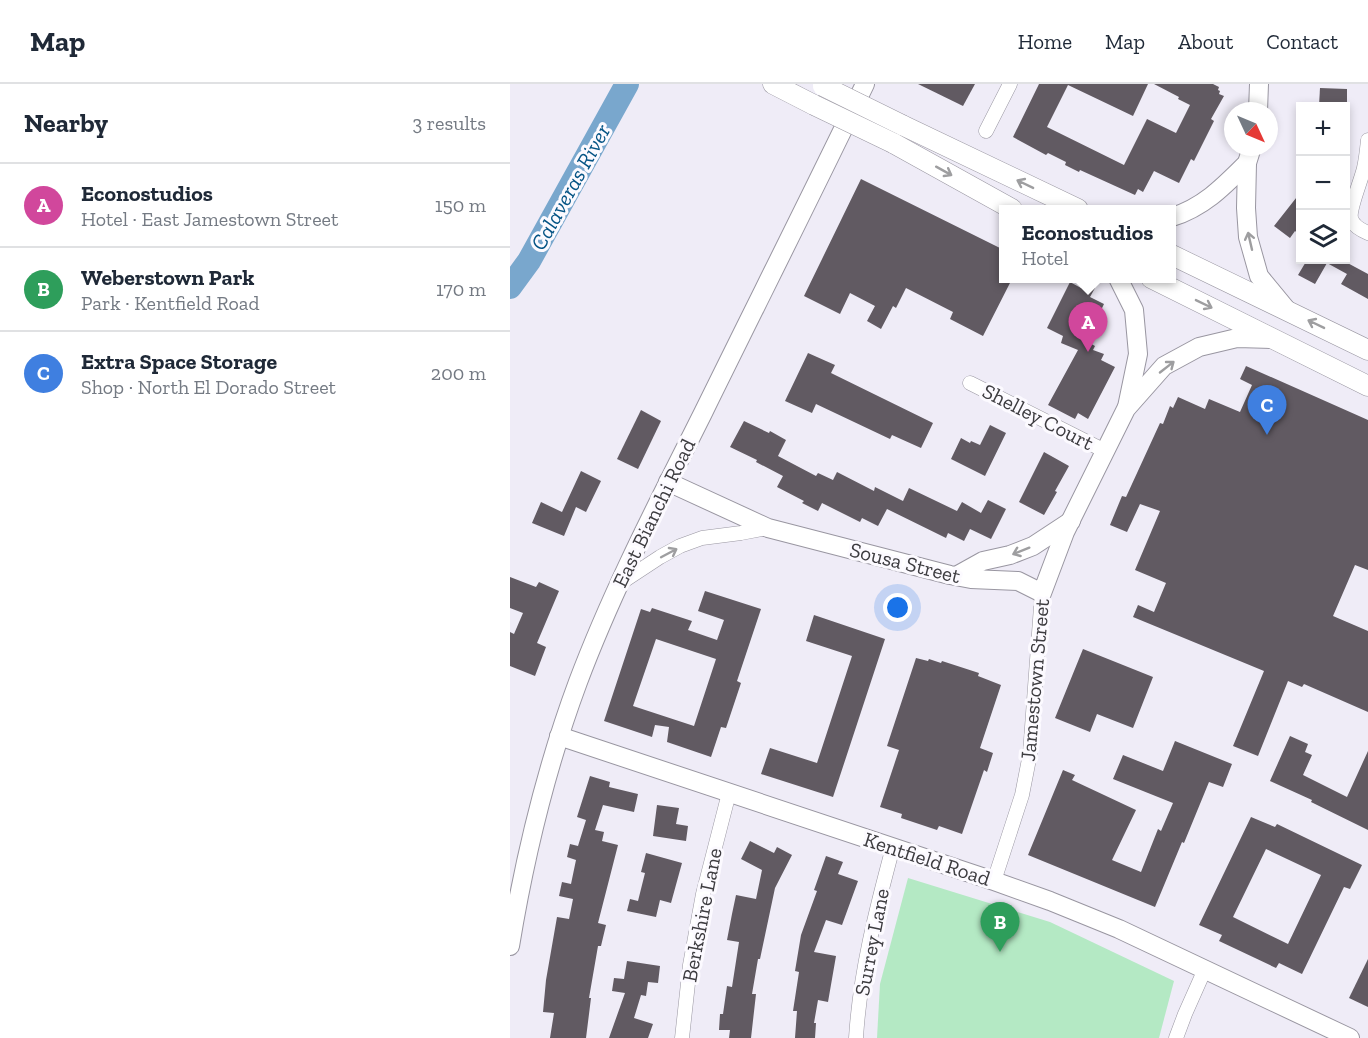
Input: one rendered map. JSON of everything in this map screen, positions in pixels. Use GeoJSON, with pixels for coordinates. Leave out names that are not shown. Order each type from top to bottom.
{"type":"FeatureCollection","features":[{"type":"Feature","properties":{"kind":"main road"},"geometry":{"type":"LineString","coordinates":[[773,84],[893,143],[1003,205]]}},
{"type":"Feature","properties":{"kind":"main road"},"geometry":{"type":"LineString","coordinates":[[821,85],[1068,205]]}},
{"type":"Feature","properties":{"kind":"main road"},"geometry":{"type":"LineString","coordinates":[[1176,257],[1368,350]]}},
{"type":"Feature","properties":{"kind":"main road"},"geometry":{"type":"LineString","coordinates":[[1159,283],[1368,386]]}},
{"type":"Feature","properties":{"kind":"street","name":"East Bianchi Road"},"geometry":{"type":"LineString","coordinates":[[510,946],[513,902],[541,795],[579,681],[620,584],[668,482],[865,84]]}},
{"type":"Feature","properties":{"kind":"street"},"geometry":{"type":"LineString","coordinates":[[986,131],[1010,84]]}},
{"type":"Feature","properties":{"kind":"street"},"geometry":{"type":"LineString","coordinates":[[1258,102],[1259,84]]}},
{"type":"Feature","properties":{"kind":"street"},"geometry":{"type":"LineString","coordinates":[[1368,140],[1364,169],[1350,210],[1352,221],[1358,229],[1368,233]]}},
{"type":"Feature","properties":{"kind":"street"},"geometry":{"type":"LineString","coordinates":[[1176,216],[1188,212],[1217,193],[1248,156]]}},
{"type":"Feature","properties":{"kind":"street"},"geometry":{"type":"LineString","coordinates":[[1249,156],[1246,208],[1248,237],[1259,276],[1287,310]]}},
{"type":"Feature","properties":{"kind":"street"},"geometry":{"type":"LineString","coordinates":[[1120,283],[1134,310],[1138,354],[1126,409]]}},
{"type":"Feature","properties":{"kind":"street"},"geometry":{"type":"LineString","coordinates":[[1126,409],[1164,366],[1199,347],[1237,338],[1274,339]]}},
{"type":"Feature","properties":{"kind":"street","name":"Shelley Court"},"geometry":{"type":"LineString","coordinates":[[970,383],[1105,451]]}},
{"type":"Feature","properties":{"kind":"street","name":"Jamestown Street"},"geometry":{"type":"LineString","coordinates":[[994,880],[1022,795],[1030,754],[1042,592],[1065,532],[1126,409]]}},
{"type":"Feature","properties":{"kind":"street","name":"Sousa Street"},"geometry":{"type":"LineString","coordinates":[[668,482],[768,528],[956,576],[1018,581],[1042,592]]}},
{"type":"Feature","properties":{"kind":"street"},"geometry":{"type":"LineString","coordinates":[[956,576],[982,561],[1010,555],[1033,546],[1071,521]]}},
{"type":"Feature","properties":{"kind":"street","name":"Sousa Street"},"geometry":{"type":"LineString","coordinates":[[620,584],[680,546],[702,538],[768,528]]}},
{"type":"Feature","properties":{"kind":"street","name":"Kentfield Road"},"geometry":{"type":"LineString","coordinates":[[559,736],[994,880],[1050,901],[1119,929],[1350,1038]]}},
{"type":"Feature","properties":{"kind":"street","name":"Berkshire Lane"},"geometry":{"type":"LineString","coordinates":[[682,1038],[690,965],[703,894],[729,793]]}},
{"type":"Feature","properties":{"kind":"street","name":"Surrey Lane"},"geometry":{"type":"LineString","coordinates":[[856,1038],[862,984],[875,915],[893,847]]}},
{"type":"Feature","properties":{"kind":"street"},"geometry":{"type":"LineString","coordinates":[[1176,1038],[1205,969]]}},
{"type":"Feature","properties":{"kind":"green space"},"geometry":{"type":"Polygon","coordinates":[[[908,878],[1050,922],[1174,981],[1159,1038],[877,1038],[880,984],[908,878]]]}},
{"type":"Feature","properties":{"kind":"building"},"geometry":{"type":"Polygon","coordinates":[[[918,84],[975,84],[963,106],[918,84]]]}},
{"type":"Feature","properties":{"kind":"building"},"geometry":{"type":"Polygon","coordinates":[[[1039,84],[1148,84],[1133,116],[1068,85],[1047,127],[1124,165],[1147,119],[1176,133],[1190,105],[1154,84],[1213,84],[1219,87],[1219,94],[1224,96],[1211,119],[1214,121],[1194,161],[1191,159],[1179,183],[1154,171],[1143,192],[1138,189],[1135,195],[1080,170],[1079,172],[1065,165],[1066,162],[1048,153],[1046,155],[1013,137],[1039,84]]]}},
{"type":"Feature","properties":{"kind":"building"},"geometry":{"type":"Polygon","coordinates":[[[1320,88],[1347,89],[1347,102],[1319,102],[1320,88]]]}},
{"type":"Feature","properties":{"kind":"building"},"geometry":{"type":"Polygon","coordinates":[[[861,179],[999,248],[999,283],[1010,283],[983,336],[950,319],[953,312],[906,288],[896,308],[893,306],[881,329],[867,321],[875,306],[850,293],[840,314],[804,296],[861,179]]]}},
{"type":"Feature","properties":{"kind":"building"},"geometry":{"type":"Polygon","coordinates":[[[1296,198],[1296,232],[1290,238],[1274,226],[1296,198]]]}},
{"type":"Feature","properties":{"kind":"building"},"geometry":{"type":"Polygon","coordinates":[[[1305,264],[1326,264],[1315,284],[1298,275],[1305,264]]]}},
{"type":"Feature","properties":{"kind":"building"},"geometry":{"type":"Polygon","coordinates":[[[1329,264],[1349,264],[1368,274],[1368,299],[1341,284],[1347,274],[1329,264]]]}},
{"type":"Feature","properties":{"kind":"building"},"geometry":{"type":"Polygon","coordinates":[[[1070,283],[1081,288],[1084,283],[1095,288],[1090,297],[1104,304],[1086,341],[1095,346],[1093,350],[1104,354],[1101,360],[1115,367],[1088,419],[1078,413],[1075,419],[1048,405],[1078,350],[1061,343],[1063,336],[1047,328],[1070,283]]]}},
{"type":"Feature","properties":{"kind":"building"},"geometry":{"type":"Polygon","coordinates":[[[808,353],[835,365],[831,373],[933,423],[921,448],[892,435],[890,439],[816,404],[812,413],[785,401],[808,353]]]}},
{"type":"Feature","properties":{"kind":"building"},"geometry":{"type":"Polygon","coordinates":[[[1246,366],[1368,420],[1368,570],[1355,565],[1333,616],[1368,631],[1368,712],[1304,684],[1302,687],[1288,681],[1258,756],[1233,746],[1264,671],[1133,617],[1138,605],[1154,612],[1166,583],[1135,570],[1160,511],[1140,504],[1127,532],[1110,525],[1122,496],[1126,497],[1170,406],[1173,408],[1178,397],[1205,409],[1209,399],[1240,412],[1252,385],[1240,379],[1246,366]]]}},
{"type":"Feature","properties":{"kind":"building"},"geometry":{"type":"Polygon","coordinates":[[[641,410],[661,421],[638,469],[617,459],[641,410]]]}},
{"type":"Feature","properties":{"kind":"building"},"geometry":{"type":"Polygon","coordinates":[[[744,421],[786,440],[778,456],[816,476],[818,473],[833,480],[837,472],[874,491],[875,487],[903,501],[909,488],[957,511],[962,502],[981,513],[988,500],[1006,509],[991,539],[970,529],[964,541],[948,533],[946,538],[887,509],[878,526],[862,518],[860,522],[822,503],[818,511],[777,487],[783,476],[730,447],[744,421]]]}},
{"type":"Feature","properties":{"kind":"building"},"geometry":{"type":"Polygon","coordinates":[[[990,425],[1006,433],[985,476],[951,459],[961,438],[980,445],[990,425]]]}},
{"type":"Feature","properties":{"kind":"building"},"geometry":{"type":"Polygon","coordinates":[[[1044,452],[1069,466],[1044,515],[1019,502],[1044,452]]]}},
{"type":"Feature","properties":{"kind":"building"},"geometry":{"type":"Polygon","coordinates":[[[581,471],[601,481],[586,512],[576,507],[564,536],[532,523],[541,502],[562,512],[581,471]]]}},
{"type":"Feature","properties":{"kind":"building"},"geometry":{"type":"Polygon","coordinates":[[[510,577],[536,587],[539,582],[559,591],[537,643],[546,647],[535,676],[510,666],[510,632],[514,634],[523,613],[510,608],[510,577]]]}},
{"type":"Feature","properties":{"kind":"building"},"geometry":{"type":"Polygon","coordinates":[[[705,591],[761,609],[737,681],[741,683],[726,728],[721,727],[711,757],[667,742],[669,727],[655,725],[652,737],[604,721],[641,609],[650,612],[652,608],[692,621],[688,630],[717,640],[724,620],[698,611],[705,591]],[[656,639],[633,706],[694,726],[716,659],[656,639]]]}},
{"type":"Feature","properties":{"kind":"building"},"geometry":{"type":"Polygon","coordinates":[[[814,615],[885,639],[833,797],[761,774],[770,748],[817,763],[852,656],[806,641],[814,615]]]}},
{"type":"Feature","properties":{"kind":"building"},"geometry":{"type":"Polygon","coordinates":[[[1083,649],[1153,677],[1133,728],[1097,714],[1090,732],[1055,718],[1083,649]]]}},
{"type":"Feature","properties":{"kind":"building"},"geometry":{"type":"Polygon","coordinates":[[[916,658],[941,663],[942,661],[979,673],[978,676],[1001,685],[980,748],[993,753],[987,772],[984,770],[962,834],[939,826],[937,830],[901,818],[902,814],[880,807],[899,750],[887,746],[916,658]]]}},
{"type":"Feature","properties":{"kind":"building"},"geometry":{"type":"Polygon","coordinates":[[[1290,736],[1308,744],[1305,752],[1312,755],[1303,775],[1347,797],[1368,751],[1368,830],[1270,781],[1290,736]]]}},
{"type":"Feature","properties":{"kind":"building"},"geometry":{"type":"Polygon","coordinates":[[[1175,741],[1232,764],[1223,787],[1209,782],[1155,907],[1028,855],[1063,770],[1075,775],[1072,780],[1136,810],[1112,860],[1141,872],[1158,829],[1161,831],[1173,803],[1113,779],[1123,755],[1163,771],[1175,741]]]}},
{"type":"Feature","properties":{"kind":"building"},"geometry":{"type":"Polygon","coordinates":[[[590,776],[610,782],[609,787],[638,794],[634,812],[603,805],[595,830],[604,832],[602,841],[618,845],[598,923],[606,925],[601,946],[598,946],[589,998],[591,998],[586,1038],[550,1038],[554,1013],[543,1012],[546,980],[557,917],[569,919],[573,899],[559,896],[562,882],[571,884],[576,860],[567,857],[570,844],[578,846],[586,820],[577,817],[590,776]]]}},
{"type":"Feature","properties":{"kind":"building"},"geometry":{"type":"Polygon","coordinates":[[[657,805],[679,808],[676,824],[688,826],[686,841],[653,836],[657,805]]]}},
{"type":"Feature","properties":{"kind":"building"},"geometry":{"type":"Polygon","coordinates":[[[1251,817],[1275,827],[1277,824],[1362,865],[1350,889],[1344,887],[1302,974],[1279,963],[1276,968],[1219,941],[1222,935],[1199,925],[1251,817]],[[1266,849],[1233,917],[1288,944],[1321,875],[1266,849]]]}},
{"type":"Feature","properties":{"kind":"building"},"geometry":{"type":"Polygon","coordinates":[[[750,841],[774,853],[777,847],[792,855],[775,888],[760,959],[758,959],[752,994],[756,994],[751,1038],[729,1038],[730,1030],[719,1030],[720,1014],[723,1014],[727,986],[732,987],[739,942],[727,940],[732,914],[736,895],[756,899],[762,870],[741,859],[750,841]]]}},
{"type":"Feature","properties":{"kind":"building"},"geometry":{"type":"Polygon","coordinates":[[[646,853],[682,863],[671,903],[660,900],[656,917],[627,911],[630,899],[638,901],[645,873],[641,872],[646,853]]]}},
{"type":"Feature","properties":{"kind":"building"},"geometry":{"type":"Polygon","coordinates":[[[826,856],[843,862],[838,874],[858,881],[842,925],[826,920],[814,952],[836,956],[828,1002],[818,1000],[814,1023],[816,1023],[815,1038],[795,1038],[797,1011],[793,1011],[799,972],[795,971],[801,935],[817,891],[814,890],[826,856]]]}},
{"type":"Feature","properties":{"kind":"building"},"geometry":{"type":"Polygon","coordinates":[[[1368,959],[1368,1007],[1349,998],[1368,959]]]}},
{"type":"Feature","properties":{"kind":"building"},"geometry":{"type":"Polygon","coordinates":[[[627,961],[660,966],[658,983],[648,982],[646,996],[641,995],[634,1018],[653,1024],[648,1038],[609,1038],[625,993],[612,991],[614,978],[624,979],[627,961]]]}},
{"type":"Feature","properties":{"kind":"waterway","name":"Calaveras River"},"geometry":{"type":"LineString","coordinates":[[510,287],[529,261],[627,84]]}},
{"type":"Feature","properties":{"kind":"place","name":"Econostudios"},"geometry":{"type":"Point","coordinates":[1088,352]}},
{"type":"Feature","properties":{"kind":"place","name":"Extra Space Storage"},"geometry":{"type":"Point","coordinates":[1267,435]}},
{"type":"Feature","properties":{"kind":"place","name":"Weberstown Park"},"geometry":{"type":"Point","coordinates":[1000,952]}}]}
